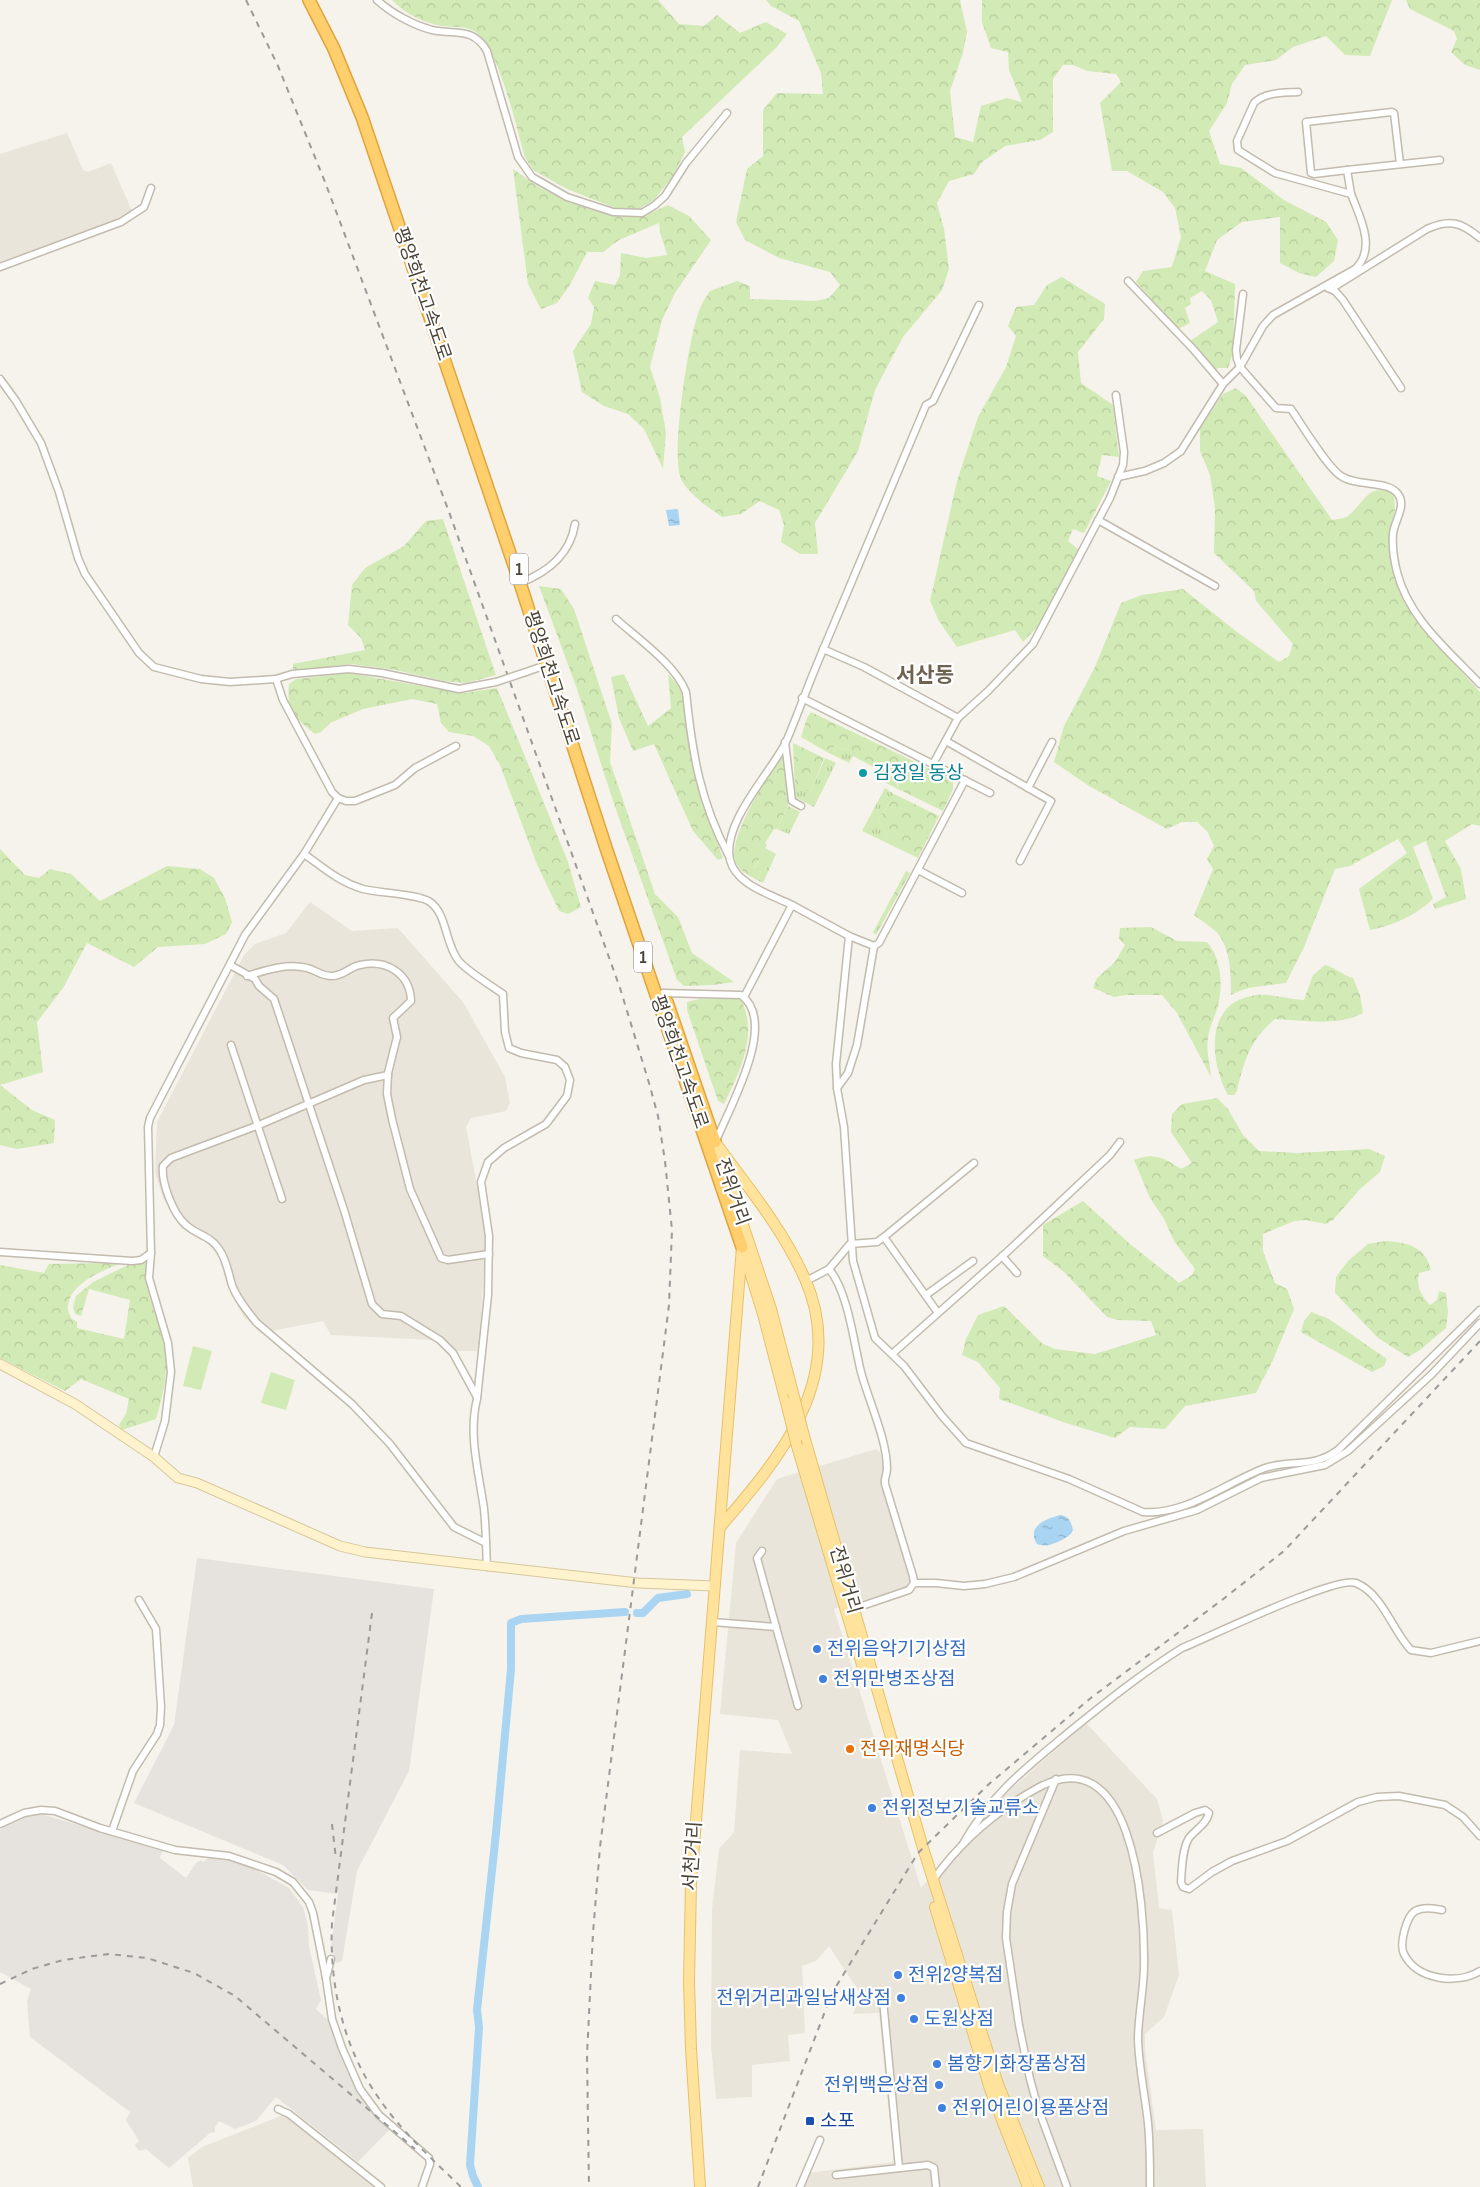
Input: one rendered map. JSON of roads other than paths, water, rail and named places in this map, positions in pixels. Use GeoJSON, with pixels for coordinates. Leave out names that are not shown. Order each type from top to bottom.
{"type":"FeatureCollection","features":[{"type":"Feature","properties":{"kind":"highway","name":"평양희천고속도로"},"geometry":{"type":"LineString","coordinates":[[309,0],[334,49],[362,117],[522,582]]}},
{"type":"Feature","properties":{"kind":"highway","name":"평양희천고속도로"},"geometry":{"type":"LineString","coordinates":[[314,0],[353,82],[522,582],[606,848],[742,1248]]}},
{"type":"Feature","properties":{"kind":"highway","name":"평양희천고속도로"},"geometry":{"type":"LineString","coordinates":[[548,665],[715,1142]]}},
{"type":"Feature","properties":{"kind":"main road","name":"전위거리"},"geometry":{"type":"LineString","coordinates":[[715,1142],[768,1299],[804,1436],[853,1609],[933,1880],[998,2084],[1039,2187]]}},
{"type":"Feature","properties":{"kind":"main road"},"geometry":{"type":"LineString","coordinates":[[715,1142],[766,1212],[806,1281],[817,1324],[818,1362],[814,1383],[787,1440],[757,1483],[721,1526]]}},
{"type":"Feature","properties":{"kind":"main road","name":"전위거리"},"geometry":{"type":"LineString","coordinates":[[742,1248],[763,1314],[797,1446],[974,2039],[990,2089],[1028,2187]]}},
{"type":"Feature","properties":{"kind":"main road","name":"서천거리"},"geometry":{"type":"LineString","coordinates":[[700,2187],[689,1981],[691,1883],[742,1248]]}},
{"type":"Feature","properties":{"kind":"street"},"geometry":{"type":"LineString","coordinates":[[377,0],[390,10],[421,26],[432,30],[471,34],[480,40],[487,51],[518,157],[532,177],[567,196],[613,212],[642,213],[655,205],[665,196],[686,163],[727,113]]}},
{"type":"Feature","properties":{"kind":"street"},"geometry":{"type":"LineString","coordinates":[[1298,92],[1270,94],[1254,102],[1237,141],[1238,150],[1275,173],[1351,194]]}},
{"type":"Feature","properties":{"kind":"street"},"geometry":{"type":"LineString","coordinates":[[1400,164],[1394,114],[1392,112],[1306,122],[1311,173],[1314,174],[1440,160]]}},
{"type":"Feature","properties":{"kind":"street"},"geometry":{"type":"LineString","coordinates":[[1328,288],[1362,263],[1366,254],[1365,234],[1351,194],[1347,170]]}},
{"type":"Feature","properties":{"kind":"street"},"geometry":{"type":"LineString","coordinates":[[0,267],[121,222],[144,207],[151,188]]}},
{"type":"Feature","properties":{"kind":"street"},"geometry":{"type":"LineString","coordinates":[[1118,477],[1145,471],[1164,463],[1181,451],[1223,384],[1240,367],[1263,326],[1272,315],[1328,288],[1436,224],[1448,222],[1461,224],[1480,238]]}},
{"type":"Feature","properties":{"kind":"street"},"geometry":{"type":"LineString","coordinates":[[1128,281],[1194,350],[1223,384]]}},
{"type":"Feature","properties":{"kind":"street"},"geometry":{"type":"LineString","coordinates":[[1328,288],[1343,300],[1400,388]]}},
{"type":"Feature","properties":{"kind":"street"},"geometry":{"type":"LineString","coordinates":[[1243,294],[1236,350],[1240,367],[1276,408],[1291,409],[1340,476],[1361,484],[1387,486],[1394,489],[1400,496],[1401,506],[1395,524],[1393,545],[1399,578],[1426,628],[1480,684]]}},
{"type":"Feature","properties":{"kind":"street"},"geometry":{"type":"LineString","coordinates":[[730,859],[730,845],[743,811],[785,742],[926,405],[933,401],[979,305]]}},
{"type":"Feature","properties":{"kind":"street"},"geometry":{"type":"LineString","coordinates":[[0,378],[41,443],[59,492],[78,558],[85,574],[139,653],[154,667],[201,679],[230,682],[276,679],[292,674],[349,669],[382,673],[459,689],[496,682],[548,665]]}},
{"type":"Feature","properties":{"kind":"street"},"geometry":{"type":"LineString","coordinates":[[933,764],[958,718],[988,691],[1033,644],[1098,520],[1124,464],[1116,395]]}},
{"type":"Feature","properties":{"kind":"street"},"geometry":{"type":"LineString","coordinates":[[1098,520],[1215,586]]}},
{"type":"Feature","properties":{"kind":"street"},"geometry":{"type":"LineString","coordinates":[[522,582],[536,577],[548,569],[562,554],[570,545],[575,524]]}},
{"type":"Feature","properties":{"kind":"street"},"geometry":{"type":"LineString","coordinates":[[616,619],[671,668],[682,683],[686,692],[691,747],[696,772],[712,819],[735,872],[746,882],[849,936],[874,946]]}},
{"type":"Feature","properties":{"kind":"street"},"geometry":{"type":"LineString","coordinates":[[823,649],[864,667],[958,718]]}},
{"type":"Feature","properties":{"kind":"street"},"geometry":{"type":"LineString","coordinates":[[276,679],[282,700],[332,792],[338,798],[346,801],[355,801],[395,785],[415,768],[456,746]]}},
{"type":"Feature","properties":{"kind":"street"},"geometry":{"type":"LineString","coordinates":[[802,698],[990,793]]}},
{"type":"Feature","properties":{"kind":"street"},"geometry":{"type":"LineString","coordinates":[[946,741],[1052,801],[1020,861]]}},
{"type":"Feature","properties":{"kind":"street"},"geometry":{"type":"LineString","coordinates":[[785,742],[792,801],[801,806]]}},
{"type":"Feature","properties":{"kind":"street"},"geometry":{"type":"LineString","coordinates":[[1028,788],[1052,742]]}},
{"type":"Feature","properties":{"kind":"street"},"geometry":{"type":"LineString","coordinates":[[838,1088],[848,1073],[857,1045],[874,946],[879,943],[965,780]]}},
{"type":"Feature","properties":{"kind":"street"},"geometry":{"type":"LineString","coordinates":[[154,1457],[165,1421],[171,1372],[168,1344],[149,1278],[151,1253],[148,1127],[150,1118],[245,935],[304,854],[338,798]]}},
{"type":"Feature","properties":{"kind":"street"},"geometry":{"type":"LineString","coordinates":[[304,854],[342,882],[387,894],[421,897],[431,902],[440,915],[450,946],[458,961],[503,994],[505,1032],[509,1048],[521,1053],[557,1060],[565,1066],[570,1080],[567,1096],[546,1124],[504,1148],[488,1162],[481,1182],[489,1236],[488,1295],[478,1398],[474,1412],[475,1448],[484,1510],[487,1566]]}},
{"type":"Feature","properties":{"kind":"street"},"geometry":{"type":"LineString","coordinates":[[918,870],[962,894]]}},
{"type":"Feature","properties":{"kind":"street"},"geometry":{"type":"LineString","coordinates":[[744,997],[792,905]]}},
{"type":"Feature","properties":{"kind":"street"},"geometry":{"type":"LineString","coordinates":[[849,936],[836,1064],[844,1127],[850,1244],[853,1261],[875,1338],[904,1366],[942,1416],[966,1443],[1069,1478],[1143,1512],[1152,1513],[1176,1508],[1266,1468],[1314,1462],[1326,1458],[1360,1429],[1480,1310]]}},
{"type":"Feature","properties":{"kind":"street"},"geometry":{"type":"LineString","coordinates":[[247,976],[279,967],[297,966],[310,968],[317,974],[342,975],[359,965],[381,964],[396,970],[406,980],[411,993],[411,1001],[393,1018],[397,1038],[388,1075],[387,1094],[410,1189],[441,1258],[448,1260],[489,1254]]}},
{"type":"Feature","properties":{"kind":"street"},"geometry":{"type":"LineString","coordinates":[[230,965],[255,979],[274,999],[344,1210],[372,1304],[382,1314],[400,1316],[440,1340],[453,1353],[478,1398]]}},
{"type":"Feature","properties":{"kind":"street"},"geometry":{"type":"LineString","coordinates":[[664,993],[741,994],[748,1000],[752,1008],[755,1022],[755,1037],[742,1082],[715,1142]]}},
{"type":"Feature","properties":{"kind":"street"},"geometry":{"type":"LineString","coordinates":[[231,1045],[282,1199]]}},
{"type":"Feature","properties":{"kind":"street"},"geometry":{"type":"LineString","coordinates":[[388,1075],[364,1080],[259,1125],[171,1158],[162,1166],[162,1174],[167,1192],[179,1218],[186,1225],[212,1240],[219,1249],[226,1262],[233,1286],[245,1309],[257,1323],[352,1404],[390,1444],[454,1527],[486,1543]]}},
{"type":"Feature","properties":{"kind":"street"},"geometry":{"type":"LineString","coordinates":[[892,1354],[1002,1256],[1110,1155],[1120,1142]]}},
{"type":"Feature","properties":{"kind":"street"},"geometry":{"type":"LineString","coordinates":[[806,1281],[829,1269],[850,1244],[877,1242],[974,1163]]}},
{"type":"Feature","properties":{"kind":"street"},"geometry":{"type":"LineString","coordinates":[[884,1237],[926,1295],[930,1305],[938,1313]]}},
{"type":"Feature","properties":{"kind":"street"},"geometry":{"type":"LineString","coordinates":[[0,1252],[132,1261],[142,1260],[151,1253]]}},
{"type":"Feature","properties":{"kind":"street"},"geometry":{"type":"LineString","coordinates":[[1002,1256],[1017,1273]]}},
{"type":"Feature","properties":{"kind":"street"},"geometry":{"type":"LineString","coordinates":[[926,1295],[973,1260]]}},
{"type":"Feature","properties":{"kind":"street"},"geometry":{"type":"LineString","coordinates":[[829,1269],[835,1276],[846,1308],[861,1371],[882,1444],[887,1470],[884,1484],[914,1576],[914,1583],[909,1590],[853,1609]]}},
{"type":"Feature","properties":{"kind":"street"},"geometry":{"type":"LineString","coordinates":[[914,1583],[964,1586],[985,1584],[1014,1577],[1124,1531],[1197,1510],[1261,1478],[1325,1465],[1348,1451],[1432,1374],[1480,1324]]}},
{"type":"Feature","properties":{"kind":"street"},"geometry":{"type":"LineString","coordinates":[[0,1364],[75,1404],[154,1457],[178,1478],[198,1483],[340,1546],[365,1552],[638,1583],[715,1586]]}},
{"type":"Feature","properties":{"kind":"street"},"geometry":{"type":"LineString","coordinates":[[1143,1512],[1146,1525]]}},
{"type":"Feature","properties":{"kind":"street"},"geometry":{"type":"LineString","coordinates":[[762,1550],[757,1558],[798,1706]]}},
{"type":"Feature","properties":{"kind":"street"},"geometry":{"type":"LineString","coordinates":[[963,1844],[985,1808],[1001,1792],[1086,1718],[1161,1661],[1182,1648],[1324,1587],[1350,1582],[1364,1588],[1390,1618],[1411,1650],[1432,1653],[1480,1641]]}},
{"type":"Feature","properties":{"kind":"street"},"geometry":{"type":"LineString","coordinates":[[112,1831],[133,1771],[157,1734],[160,1725],[161,1707],[156,1629],[139,1600]]}},
{"type":"Feature","properties":{"kind":"street"},"geometry":{"type":"LineString","coordinates":[[712,1622],[776,1627]]}},
{"type":"Feature","properties":{"kind":"street"},"geometry":{"type":"LineString","coordinates":[[933,1880],[986,1820],[1013,1802],[1056,1779],[1073,1779],[1088,1782],[1098,1786],[1107,1794],[1122,1822],[1140,1889],[1144,1948],[1144,1986],[1138,2041],[1148,2123],[1150,2187]]}},
{"type":"Feature","properties":{"kind":"street"},"geometry":{"type":"LineString","coordinates":[[1056,1779],[1015,1876],[1008,1900],[1005,1930],[1009,1970],[1030,2079],[1041,2116],[1067,2187]]}},
{"type":"Feature","properties":{"kind":"street"},"geometry":{"type":"LineString","coordinates":[[1157,1833],[1195,1812],[1205,1810],[1209,1813],[1205,1822],[1190,1837],[1186,1844],[1181,1882],[1183,1888],[1189,1889],[1212,1872],[1232,1861],[1287,1841],[1358,1802],[1378,1797],[1399,1796],[1445,1805],[1463,1817],[1480,1836]]}},
{"type":"Feature","properties":{"kind":"street"},"geometry":{"type":"LineString","coordinates":[[0,1824],[24,1813],[40,1810],[55,1811],[82,1822],[175,1850],[229,1856],[276,1872],[293,1882],[309,1902],[313,1913],[335,2026],[342,2048],[360,2089],[379,2115],[429,2158],[430,2164],[422,2187]]}},
{"type":"Feature","properties":{"kind":"street"},"geometry":{"type":"LineString","coordinates":[[1442,1910],[1427,1908],[1412,1914],[1402,1939],[1404,1954],[1416,1968],[1440,1978],[1466,1978],[1480,1971]]}},
{"type":"Feature","properties":{"kind":"street"},"geometry":{"type":"LineString","coordinates":[[326,1978],[331,1959]]}},
{"type":"Feature","properties":{"kind":"street"},"geometry":{"type":"LineString","coordinates":[[882,2000],[899,2168]]}},
{"type":"Feature","properties":{"kind":"street"},"geometry":{"type":"LineString","coordinates":[[278,2109],[289,2114],[381,2187]]}},
{"type":"Feature","properties":{"kind":"street"},"geometry":{"type":"LineString","coordinates":[[800,2187],[820,2140]]}},
{"type":"Feature","properties":{"kind":"street"},"geometry":{"type":"LineString","coordinates":[[836,2175],[931,2166],[934,2168],[936,2187]]}},
{"type":"Feature","properties":{"kind":"water"},"geometry":{"type":"Polygon","coordinates":[[[678,509],[680,525],[669,526],[666,510],[678,509]]]}},
{"type":"Feature","properties":{"kind":"water"},"geometry":{"type":"Polygon","coordinates":[[[1060,1515],[1068,1518],[1073,1530],[1071,1534],[1050,1545],[1037,1544],[1034,1538],[1035,1528],[1043,1521],[1060,1515]]]}},
{"type":"Feature","properties":{"kind":"waterway"},"geometry":{"type":"LineString","coordinates":[[637,1613],[643,1613],[658,1598],[687,1594]]}},
{"type":"Feature","properties":{"kind":"waterway"},"geometry":{"type":"LineString","coordinates":[[478,2187],[470,2165],[479,2027],[477,2010],[511,1669],[511,1623],[521,1619],[625,1612]]}},
{"type":"Feature","properties":{"kind":"railway"},"geometry":{"type":"LineString","coordinates":[[246,0],[278,66],[325,182],[449,512],[620,988],[658,1116],[672,1230],[669,1305],[600,1847],[593,1933],[587,2055],[589,2187]]}},
{"type":"Feature","properties":{"kind":"railway"},"geometry":{"type":"LineString","coordinates":[[758,2187],[832,1993],[918,1853],[989,1784],[1092,1697],[1284,1551],[1480,1341]]}},
{"type":"Feature","properties":{"kind":"railway"},"geometry":{"type":"LineString","coordinates":[[372,1613],[332,1923],[333,1969],[336,1992],[347,2036],[366,2078],[378,2097],[407,2133],[461,2187]]}},
{"type":"Feature","properties":{"kind":"railway"},"geometry":{"type":"LineString","coordinates":[[332,1824],[336,1859]]}},
{"type":"Feature","properties":{"kind":"railway"},"geometry":{"type":"LineString","coordinates":[[0,1984],[32,1969],[63,1960],[109,1954],[147,1958],[194,1973],[235,1996],[415,2149]]}},
{"type":"Feature","properties":{"kind":"place","name":"김정일 동상"},"geometry":{"type":"Point","coordinates":[863,773]}},
{"type":"Feature","properties":{"kind":"place","name":"전위음악기기상점"},"geometry":{"type":"Point","coordinates":[817,1649]}},
{"type":"Feature","properties":{"kind":"place","name":"전위만병조상점"},"geometry":{"type":"Point","coordinates":[823,1679]}},
{"type":"Feature","properties":{"kind":"place","name":"전위재명식당"},"geometry":{"type":"Point","coordinates":[850,1749]}},
{"type":"Feature","properties":{"kind":"place","name":"전위정보기술교류소"},"geometry":{"type":"Point","coordinates":[872,1808]}},
{"type":"Feature","properties":{"kind":"place","name":"전위2양복점"},"geometry":{"type":"Point","coordinates":[898,1975]}},
{"type":"Feature","properties":{"kind":"place","name":"전위거리과일남새상점"},"geometry":{"type":"Point","coordinates":[901,1998]}},
{"type":"Feature","properties":{"kind":"place","name":"도원상점"},"geometry":{"type":"Point","coordinates":[914,2019]}},
{"type":"Feature","properties":{"kind":"place","name":"봄향기화장품상점"},"geometry":{"type":"Point","coordinates":[937,2064]}},
{"type":"Feature","properties":{"kind":"place","name":"전위백은상점"},"geometry":{"type":"Point","coordinates":[939,2085]}},
{"type":"Feature","properties":{"kind":"place","name":"전위어린이용품상점"},"geometry":{"type":"Point","coordinates":[942,2108]}},
{"type":"Feature","properties":{"kind":"place","name":"소포"},"geometry":{"type":"Point","coordinates":[810,2121]}},
{"type":"Feature","properties":{"kind":"district","name":"서산동"},"geometry":{"type":"Point","coordinates":[925,675]}}]}
